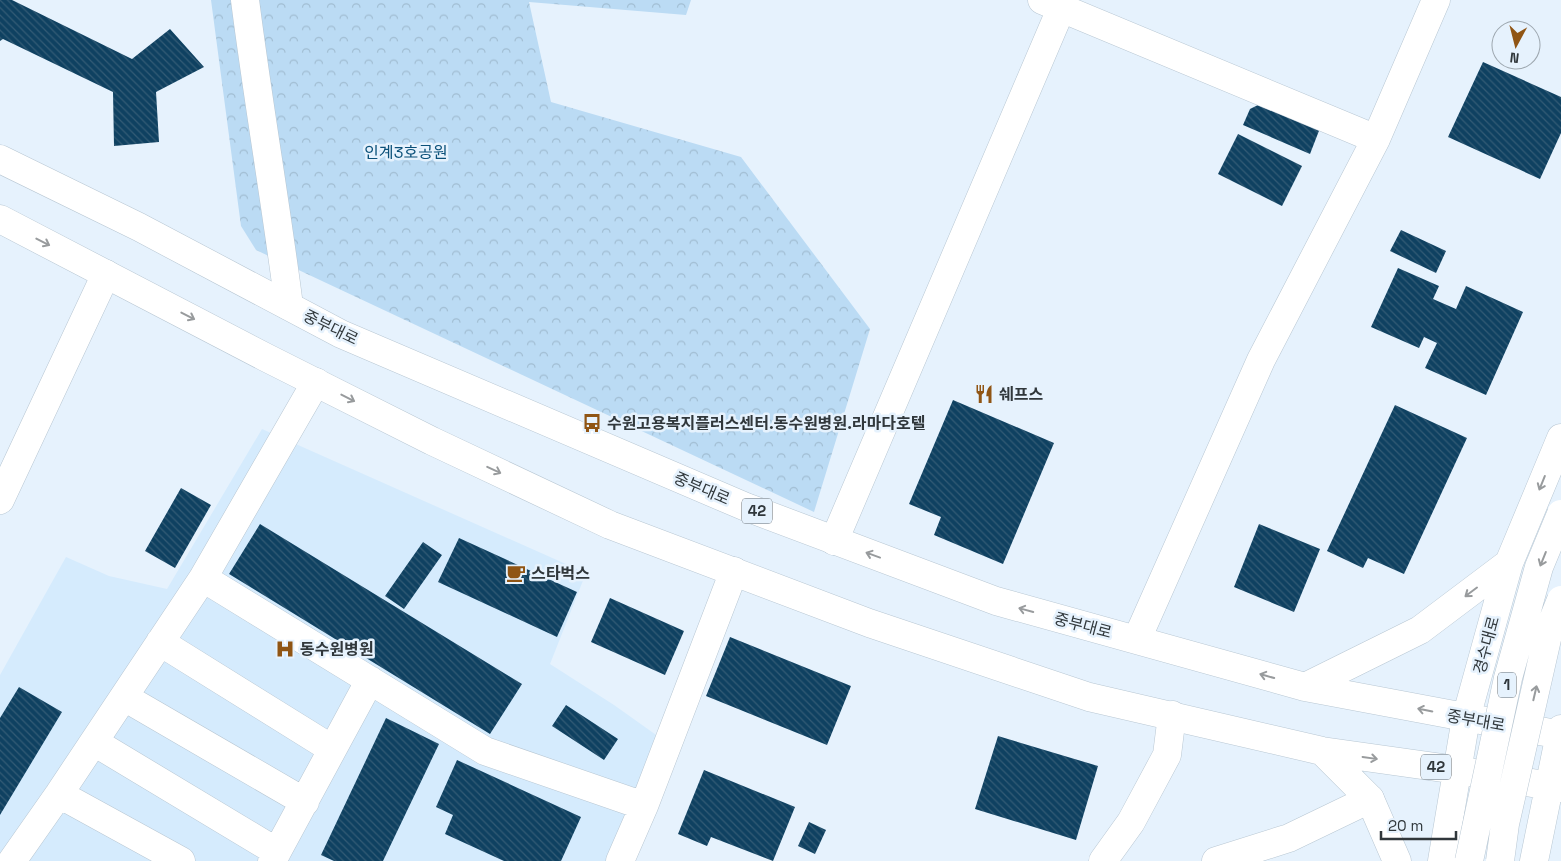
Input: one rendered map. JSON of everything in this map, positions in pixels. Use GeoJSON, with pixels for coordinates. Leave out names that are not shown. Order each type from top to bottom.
{"type":"FeatureCollection","features":[{"type":"Feature","properties":{"kind":"main road"},"geometry":{"type":"LineString","coordinates":[[245,0],[256,89],[279,227],[289,306]]}},
{"type":"Feature","properties":{"kind":"main road"},"geometry":{"type":"LineString","coordinates":[[1137,640],[1261,360],[1376,139],[1436,0]]}},
{"type":"Feature","properties":{"kind":"main road"},"geometry":{"type":"LineString","coordinates":[[834,541],[1052,4],[1376,139]]}},
{"type":"Feature","properties":{"kind":"main road","name":"중부대로"},"geometry":{"type":"LineString","coordinates":[[0,159],[139,227],[351,338],[746,507],[996,602],[1305,687],[1466,718],[1560,733]]}},
{"type":"Feature","properties":{"kind":"main road","name":"42"},"geometry":{"type":"LineString","coordinates":[[0,219],[432,441],[610,524],[870,623],[1089,697],[1322,751],[1457,770],[1555,787]]}},
{"type":"Feature","properties":{"kind":"main road"},"geometry":{"type":"LineString","coordinates":[[0,500],[106,274]]}},
{"type":"Feature","properties":{"kind":"main road"},"geometry":{"type":"LineString","coordinates":[[12,861],[203,578],[316,382]]}},
{"type":"Feature","properties":{"kind":"main road","name":"경수대로"},"geometry":{"type":"LineString","coordinates":[[1442,861],[1466,718],[1509,563],[1561,438]]}},
{"type":"Feature","properties":{"kind":"main road","name":"1"},"geometry":{"type":"LineString","coordinates":[[1468,861],[1508,678],[1539,567],[1561,514]]}},
{"type":"Feature","properties":{"kind":"main road"},"geometry":{"type":"LineString","coordinates":[[1305,687],[1420,630],[1509,563]]}},
{"type":"Feature","properties":{"kind":"main road"},"geometry":{"type":"LineString","coordinates":[[620,861],[644,806],[734,572]]}},
{"type":"Feature","properties":{"kind":"main road"},"geometry":{"type":"LineString","coordinates":[[203,578],[485,751],[644,806]]}},
{"type":"Feature","properties":{"kind":"main road","name":"1"},"geometry":{"type":"LineString","coordinates":[[1500,861],[1505,824],[1549,630],[1561,600]]}},
{"type":"Feature","properties":{"kind":"main road"},"geometry":{"type":"LineString","coordinates":[[160,642],[332,749]]}},
{"type":"Feature","properties":{"kind":"main road"},"geometry":{"type":"LineString","coordinates":[[94,742],[275,857],[370,680]]}},
{"type":"Feature","properties":{"kind":"main road"},"geometry":{"type":"LineString","coordinates":[[124,697],[305,802]]}},
{"type":"Feature","properties":{"kind":"main road"},"geometry":{"type":"LineString","coordinates":[[1103,861],[1132,822],[1167,756],[1172,715]]}},
{"type":"Feature","properties":{"kind":"main road"},"geometry":{"type":"LineString","coordinates":[[1534,861],[1555,787],[1560,733]]}},
{"type":"Feature","properties":{"kind":"main road"},"geometry":{"type":"LineString","coordinates":[[1322,751],[1370,798],[1397,861]]}},
{"type":"Feature","properties":{"kind":"main road"},"geometry":{"type":"LineString","coordinates":[[59,794],[180,861]]}},
{"type":"Feature","properties":{"kind":"main road"},"geometry":{"type":"LineString","coordinates":[[1231,858],[1289,838],[1370,798]]}},
{"type":"Feature","properties":{"kind":"shaded area","name":"동수원병원"},"geometry":{"type":"Polygon","coordinates":[[[262,429],[586,573],[550,664],[614,705],[659,737],[610,861],[0,861],[0,675],[66,557],[109,576],[167,589],[262,429]]]}},
{"type":"Feature","properties":{"kind":"green space","name":"인계3호공원"},"geometry":{"type":"Polygon","coordinates":[[[211,0],[691,0],[686,15],[529,2],[551,102],[741,157],[870,329],[814,512],[256,250],[241,226],[211,0]]]}},
{"type":"Feature","properties":{"kind":"building"},"geometry":{"type":"Polygon","coordinates":[[[0,0],[12,0],[132,59],[170,29],[204,67],[156,92],[159,142],[114,146],[113,92],[3,39],[0,41],[0,0]]]}},
{"type":"Feature","properties":{"kind":"building"},"geometry":{"type":"Polygon","coordinates":[[[1483,62],[1491,66],[1491,70],[1501,70],[1561,97],[1561,133],[1540,179],[1448,137],[1483,62]]]}},
{"type":"Feature","properties":{"kind":"building"},"geometry":{"type":"Polygon","coordinates":[[[1266,101],[1322,123],[1310,154],[1243,125],[1250,109],[1266,101]]]}},
{"type":"Feature","properties":{"kind":"building"},"geometry":{"type":"Polygon","coordinates":[[[1238,134],[1302,166],[1282,206],[1218,174],[1238,134]]]}},
{"type":"Feature","properties":{"kind":"building"},"geometry":{"type":"Polygon","coordinates":[[[1401,230],[1446,251],[1436,273],[1390,251],[1401,230]]]}},
{"type":"Feature","properties":{"kind":"building"},"geometry":{"type":"Polygon","coordinates":[[[1398,268],[1439,286],[1433,299],[1456,309],[1466,286],[1523,312],[1486,395],[1425,368],[1437,343],[1424,337],[1419,348],[1371,327],[1398,268]]]}},
{"type":"Feature","properties":{"kind":"building"},"geometry":{"type":"Polygon","coordinates":[[[953,400],[1054,443],[1003,564],[934,535],[941,517],[909,504],[953,400]]]}},
{"type":"Feature","properties":{"kind":"building"},"geometry":{"type":"Polygon","coordinates":[[[1395,405],[1467,438],[1404,574],[1368,558],[1363,568],[1327,551],[1395,405]]]}},
{"type":"Feature","properties":{"kind":"building"},"geometry":{"type":"Polygon","coordinates":[[[181,488],[211,505],[175,568],[145,551],[181,488]]]}},
{"type":"Feature","properties":{"kind":"building"},"geometry":{"type":"Polygon","coordinates":[[[260,524],[522,684],[490,734],[229,574],[260,524]]]}},
{"type":"Feature","properties":{"kind":"building"},"geometry":{"type":"Polygon","coordinates":[[[1259,524],[1320,549],[1294,612],[1234,587],[1259,524]]]}},
{"type":"Feature","properties":{"kind":"building"},"geometry":{"type":"Polygon","coordinates":[[[459,538],[577,592],[557,637],[438,582],[459,538]]]}},
{"type":"Feature","properties":{"kind":"building"},"geometry":{"type":"Polygon","coordinates":[[[423,542],[442,555],[404,609],[385,596],[423,542]]]}},
{"type":"Feature","properties":{"kind":"building"},"geometry":{"type":"Polygon","coordinates":[[[610,598],[684,631],[665,675],[591,642],[610,598]]]}},
{"type":"Feature","properties":{"kind":"building"},"geometry":{"type":"Polygon","coordinates":[[[730,637],[851,686],[827,745],[706,696],[730,637]]]}},
{"type":"Feature","properties":{"kind":"building"},"geometry":{"type":"Polygon","coordinates":[[[19,687],[62,712],[0,815],[0,718],[19,687]]]}},
{"type":"Feature","properties":{"kind":"building"},"geometry":{"type":"Polygon","coordinates":[[[566,705],[618,739],[604,760],[552,726],[566,705]]]}},
{"type":"Feature","properties":{"kind":"building"},"geometry":{"type":"Polygon","coordinates":[[[386,718],[439,744],[383,861],[334,861],[321,855],[386,718]]]}},
{"type":"Feature","properties":{"kind":"building"},"geometry":{"type":"Polygon","coordinates":[[[998,736],[1098,766],[1076,840],[975,809],[998,736]]]}},
{"type":"Feature","properties":{"kind":"building"},"geometry":{"type":"Polygon","coordinates":[[[457,760],[581,817],[561,861],[504,861],[445,834],[453,815],[436,807],[457,760]]]}},
{"type":"Feature","properties":{"kind":"building"},"geometry":{"type":"Polygon","coordinates":[[[704,770],[795,807],[773,861],[711,837],[707,846],[678,834],[704,770]]]}},
{"type":"Feature","properties":{"kind":"building"},"geometry":{"type":"Polygon","coordinates":[[[809,822],[826,830],[815,854],[798,846],[809,822]]]}},
{"type":"Feature","properties":{"kind":"place","name":"쉐프스"},"geometry":{"type":"Point","coordinates":[984,394]}},
{"type":"Feature","properties":{"kind":"place","name":"수원고용복지플러스센터.동수원병원.라마다호텔"},"geometry":{"type":"Point","coordinates":[592,423]}},
{"type":"Feature","properties":{"kind":"place","name":"스타벅스"},"geometry":{"type":"Point","coordinates":[516,573]}},
{"type":"Feature","properties":{"kind":"place","name":"동수원병원"},"geometry":{"type":"Point","coordinates":[285,649]}}]}
